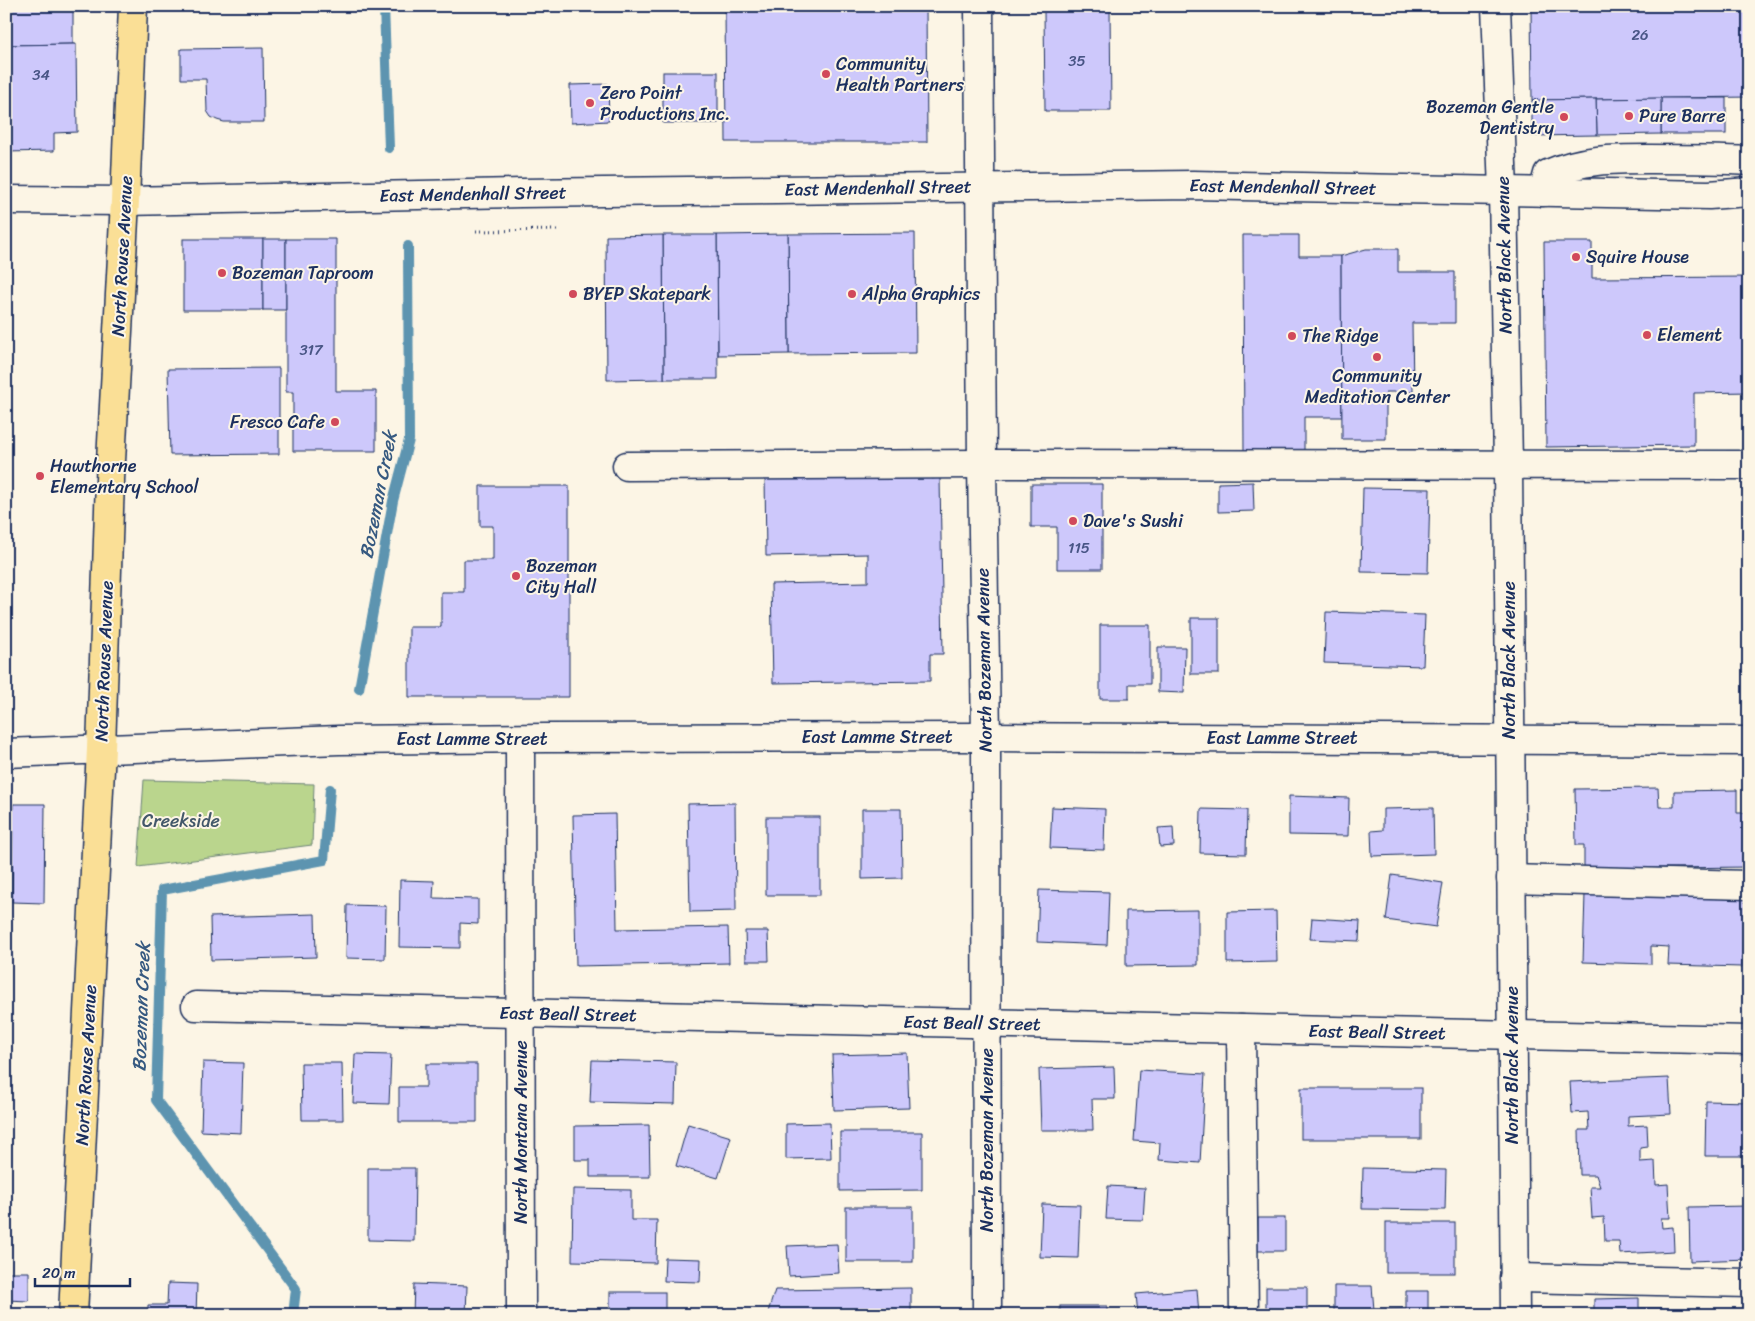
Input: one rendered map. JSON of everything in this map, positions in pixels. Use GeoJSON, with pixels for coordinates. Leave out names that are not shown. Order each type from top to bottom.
{"type":"FeatureCollection","features":[{"type":"Feature","properties":{"kind":"main road","name":"North Rouse Avenue"},"geometry":{"type":"LineString","coordinates":[[74,1315],[101,749],[110,480],[133,6]]}},
{"type":"Feature","properties":{"kind":"street","name":"North Bozeman Avenue"},"geometry":{"type":"LineString","coordinates":[[979,6],[979,187],[986,737],[987,1315]]}},
{"type":"Feature","properties":{"kind":"street","name":"North Black Avenue"},"geometry":{"type":"LineString","coordinates":[[1496,6],[1503,191],[1508,464],[1515,1315]]}},
{"type":"Feature","properties":{"kind":"street"},"geometry":{"type":"LineString","coordinates":[[1543,192],[1548,174],[1567,165],[1596,161],[1697,158],[1749,161]]}},
{"type":"Feature","properties":{"kind":"street","name":"East Mendenhall Street"},"geometry":{"type":"LineString","coordinates":[[6,200],[125,201],[520,193],[1225,185],[1709,195],[1749,192]]}},
{"type":"Feature","properties":{"kind":"street"},"geometry":{"type":"LineString","coordinates":[[627,466],[982,464],[1749,465]]}},
{"type":"Feature","properties":{"kind":"street","name":"East Lamme Street"},"geometry":{"type":"LineString","coordinates":[[6,753],[339,740],[986,737],[1749,741]]}},
{"type":"Feature","properties":{"kind":"street","name":"North Montana Avenue"},"geometry":{"type":"LineString","coordinates":[[520,739],[521,1315]]}},
{"type":"Feature","properties":{"kind":"street"},"geometry":{"type":"LineString","coordinates":[[1511,879],[1749,885]]}},
{"type":"Feature","properties":{"kind":"street","name":"East Beall Street"},"geometry":{"type":"LineString","coordinates":[[196,1006],[1749,1040]]}},
{"type":"Feature","properties":{"kind":"street"},"geometry":{"type":"LineString","coordinates":[[1241,1029],[1244,1315]]}},
{"type":"Feature","properties":{"kind":"street"},"geometry":{"type":"LineString","coordinates":[[1514,1278],[1749,1283]]}},
{"type":"Feature","properties":{"kind":"path"},"geometry":{"type":"LineString","coordinates":[[476,231],[558,230]]}},
{"type":"Feature","properties":{"kind":"green space","name":"Creekside"},"geometry":{"type":"Polygon","coordinates":[[[144,780],[314,784],[312,845],[138,867],[144,780]]]}},
{"type":"Feature","properties":{"kind":"building"},"geometry":{"type":"Polygon","coordinates":[[[6,6],[73,6],[73,44],[6,45],[6,6]]]}},
{"type":"Feature","properties":{"kind":"building","name":"Community Health Partners"},"geometry":{"type":"Polygon","coordinates":[[[725,6],[926,6],[927,142],[726,142],[725,6]]]}},
{"type":"Feature","properties":{"kind":"building"},"geometry":{"type":"Polygon","coordinates":[[[1531,6],[1749,6],[1749,97],[1532,100],[1531,6]]]}},
{"type":"Feature","properties":{"kind":"building"},"geometry":{"type":"Polygon","coordinates":[[[1044,10],[1110,10],[1111,111],[1045,111],[1044,10]]]}},
{"type":"Feature","properties":{"kind":"building"},"geometry":{"type":"Polygon","coordinates":[[[76,44],[77,132],[54,133],[54,151],[6,152],[6,45],[76,44]]]}},
{"type":"Feature","properties":{"kind":"building"},"geometry":{"type":"Polygon","coordinates":[[[263,48],[264,122],[224,122],[211,117],[207,111],[206,79],[181,79],[181,49],[263,48]]]}},
{"type":"Feature","properties":{"kind":"building"},"geometry":{"type":"Polygon","coordinates":[[[663,72],[718,72],[718,123],[663,123],[663,72]]]}},
{"type":"Feature","properties":{"kind":"building","name":"Zero Point Productions Inc."},"geometry":{"type":"Polygon","coordinates":[[[608,84],[609,121],[571,123],[570,85],[608,84]]]}},
{"type":"Feature","properties":{"kind":"building"},"geometry":{"type":"Polygon","coordinates":[[[1661,98],[1726,98],[1726,134],[1661,134],[1661,98]]]}},
{"type":"Feature","properties":{"kind":"building","name":"Pure Barre"},"geometry":{"type":"Polygon","coordinates":[[[1661,98],[1661,134],[1597,135],[1596,99],[1661,98]]]}},
{"type":"Feature","properties":{"kind":"building","name":"Bozeman Gentle Dentistry"},"geometry":{"type":"Polygon","coordinates":[[[1596,99],[1597,135],[1532,136],[1532,100],[1596,99]]]}},
{"type":"Feature","properties":{"kind":"building","name":"Alpha Graphics"},"geometry":{"type":"Polygon","coordinates":[[[915,233],[916,353],[789,354],[788,234],[915,233]]]}},
{"type":"Feature","properties":{"kind":"building"},"geometry":{"type":"Polygon","coordinates":[[[788,234],[789,354],[718,355],[717,235],[788,234]]]}},
{"type":"Feature","properties":{"kind":"building"},"geometry":{"type":"Polygon","coordinates":[[[663,235],[717,235],[718,379],[664,379],[663,235]]]}},
{"type":"Feature","properties":{"kind":"building"},"geometry":{"type":"Polygon","coordinates":[[[663,235],[664,379],[607,380],[606,236],[663,235]]]}},
{"type":"Feature","properties":{"kind":"building","name":"The Ridge"},"geometry":{"type":"Polygon","coordinates":[[[1243,235],[1299,235],[1299,256],[1341,256],[1342,417],[1304,417],[1304,453],[1244,453],[1243,235]]]}},
{"type":"Feature","properties":{"kind":"building"},"geometry":{"type":"Polygon","coordinates":[[[183,239],[263,239],[263,310],[183,310],[183,239]]]}},
{"type":"Feature","properties":{"kind":"building"},"geometry":{"type":"Polygon","coordinates":[[[263,239],[286,239],[286,310],[263,310],[263,239]]]}},
{"type":"Feature","properties":{"kind":"building"},"geometry":{"type":"Polygon","coordinates":[[[286,239],[336,239],[336,391],[376,391],[376,451],[293,451],[293,392],[286,392],[286,239]]]}},
{"type":"Feature","properties":{"kind":"building","name":"Element"},"geometry":{"type":"Polygon","coordinates":[[[1544,242],[1592,242],[1592,278],[1749,277],[1749,392],[1694,393],[1694,445],[1546,447],[1544,242]]]}},
{"type":"Feature","properties":{"kind":"building","name":"Community Meditation Center"},"geometry":{"type":"Polygon","coordinates":[[[1366,249],[1398,249],[1398,272],[1455,272],[1455,323],[1412,323],[1413,392],[1386,392],[1386,439],[1342,439],[1341,256],[1366,249]]]}},
{"type":"Feature","properties":{"kind":"building"},"geometry":{"type":"Polygon","coordinates":[[[279,368],[279,454],[170,455],[168,369],[279,368]]]}},
{"type":"Feature","properties":{"kind":"building"},"geometry":{"type":"Polygon","coordinates":[[[930,472],[931,479],[940,478],[943,654],[930,654],[930,681],[773,683],[771,584],[868,582],[868,554],[766,556],[765,474],[930,472]]]}},
{"type":"Feature","properties":{"kind":"building"},"geometry":{"type":"Polygon","coordinates":[[[1253,482],[1254,511],[1218,512],[1218,483],[1253,482]]]}},
{"type":"Feature","properties":{"kind":"building"},"geometry":{"type":"Polygon","coordinates":[[[1031,484],[1102,484],[1102,569],[1057,569],[1057,527],[1031,527],[1031,484]]]}},
{"type":"Feature","properties":{"kind":"building","name":"Bozeman City Hall"},"geometry":{"type":"Polygon","coordinates":[[[480,486],[569,486],[569,697],[409,697],[409,627],[441,627],[441,592],[464,592],[464,560],[493,560],[493,526],[480,526],[480,486]]]}},
{"type":"Feature","properties":{"kind":"building"},"geometry":{"type":"Polygon","coordinates":[[[1363,488],[1430,489],[1428,573],[1361,572],[1363,488]]]}},
{"type":"Feature","properties":{"kind":"building"},"geometry":{"type":"Polygon","coordinates":[[[1326,612],[1425,615],[1423,666],[1324,663],[1326,612]]]}},
{"type":"Feature","properties":{"kind":"building"},"geometry":{"type":"Polygon","coordinates":[[[1191,618],[1219,618],[1219,674],[1191,674],[1191,618]]]}},
{"type":"Feature","properties":{"kind":"building"},"geometry":{"type":"Polygon","coordinates":[[[1100,625],[1150,625],[1150,684],[1129,684],[1129,699],[1100,699],[1100,625]]]}},
{"type":"Feature","properties":{"kind":"building"},"geometry":{"type":"Polygon","coordinates":[[[1158,647],[1185,647],[1184,693],[1158,692],[1158,647]]]}},
{"type":"Feature","properties":{"kind":"building"},"geometry":{"type":"Polygon","coordinates":[[[1658,788],[1659,807],[1674,807],[1674,791],[1737,790],[1737,813],[1749,813],[1749,867],[1584,869],[1584,845],[1576,845],[1575,789],[1658,788]]]}},
{"type":"Feature","properties":{"kind":"building"},"geometry":{"type":"Polygon","coordinates":[[[1289,796],[1349,798],[1348,836],[1289,835],[1289,796]]]}},
{"type":"Feature","properties":{"kind":"building"},"geometry":{"type":"Polygon","coordinates":[[[735,803],[736,911],[690,912],[688,804],[735,803]]]}},
{"type":"Feature","properties":{"kind":"building"},"geometry":{"type":"Polygon","coordinates":[[[13,804],[45,804],[44,903],[12,902],[13,804]]]}},
{"type":"Feature","properties":{"kind":"building"},"geometry":{"type":"Polygon","coordinates":[[[1052,807],[1105,809],[1104,850],[1050,848],[1052,807]]]}},
{"type":"Feature","properties":{"kind":"building"},"geometry":{"type":"Polygon","coordinates":[[[1433,808],[1434,854],[1372,856],[1371,831],[1383,830],[1383,809],[1433,808]]]}},
{"type":"Feature","properties":{"kind":"building"},"geometry":{"type":"Polygon","coordinates":[[[862,809],[901,809],[902,878],[862,879],[862,809]]]}},
{"type":"Feature","properties":{"kind":"building"},"geometry":{"type":"Polygon","coordinates":[[[1201,809],[1247,810],[1246,854],[1200,853],[1201,809]]]}},
{"type":"Feature","properties":{"kind":"building"},"geometry":{"type":"Polygon","coordinates":[[[615,814],[617,929],[728,927],[729,963],[576,966],[573,815],[615,814]]]}},
{"type":"Feature","properties":{"kind":"building"},"geometry":{"type":"Polygon","coordinates":[[[766,817],[820,817],[820,895],[766,895],[766,817]]]}},
{"type":"Feature","properties":{"kind":"building"},"geometry":{"type":"Polygon","coordinates":[[[1173,827],[1174,846],[1160,847],[1158,828],[1173,827]]]}},
{"type":"Feature","properties":{"kind":"building"},"geometry":{"type":"Polygon","coordinates":[[[1392,875],[1443,883],[1436,927],[1386,920],[1392,875]]]}},
{"type":"Feature","properties":{"kind":"building"},"geometry":{"type":"Polygon","coordinates":[[[400,880],[434,881],[433,898],[478,899],[478,924],[460,923],[460,948],[399,947],[400,880]]]}},
{"type":"Feature","properties":{"kind":"building"},"geometry":{"type":"Polygon","coordinates":[[[1039,890],[1109,892],[1107,945],[1037,942],[1039,890]]]}},
{"type":"Feature","properties":{"kind":"building"},"geometry":{"type":"Polygon","coordinates":[[[1585,894],[1745,899],[1742,967],[1668,965],[1669,947],[1651,946],[1651,964],[1583,962],[1585,894]]]}},
{"type":"Feature","properties":{"kind":"building"},"geometry":{"type":"Polygon","coordinates":[[[347,905],[386,906],[385,959],[346,958],[347,905]]]}},
{"type":"Feature","properties":{"kind":"building"},"geometry":{"type":"Polygon","coordinates":[[[1198,910],[1198,965],[1126,966],[1126,911],[1198,910]]]}},
{"type":"Feature","properties":{"kind":"building"},"geometry":{"type":"Polygon","coordinates":[[[1276,911],[1277,962],[1227,963],[1227,912],[1276,911]]]}},
{"type":"Feature","properties":{"kind":"building"},"geometry":{"type":"Polygon","coordinates":[[[315,914],[316,957],[211,960],[210,917],[315,914]]]}},
{"type":"Feature","properties":{"kind":"building"},"geometry":{"type":"Polygon","coordinates":[[[1312,918],[1360,921],[1359,941],[1310,939],[1312,918]]]}},
{"type":"Feature","properties":{"kind":"building"},"geometry":{"type":"Polygon","coordinates":[[[745,931],[768,931],[769,961],[746,961],[745,931]]]}},
{"type":"Feature","properties":{"kind":"building"},"geometry":{"type":"Polygon","coordinates":[[[907,1053],[909,1108],[834,1110],[832,1055],[907,1053]]]}},
{"type":"Feature","properties":{"kind":"building"},"geometry":{"type":"Polygon","coordinates":[[[355,1054],[391,1055],[389,1104],[353,1103],[355,1054]]]}},
{"type":"Feature","properties":{"kind":"building"},"geometry":{"type":"Polygon","coordinates":[[[592,1060],[676,1062],[675,1104],[590,1102],[592,1060]]]}},
{"type":"Feature","properties":{"kind":"building"},"geometry":{"type":"Polygon","coordinates":[[[203,1062],[243,1063],[241,1133],[201,1131],[203,1062]]]}},
{"type":"Feature","properties":{"kind":"building"},"geometry":{"type":"Polygon","coordinates":[[[301,1063],[342,1063],[343,1120],[302,1120],[301,1063]]]}},
{"type":"Feature","properties":{"kind":"building"},"geometry":{"type":"Polygon","coordinates":[[[426,1064],[477,1064],[477,1122],[399,1122],[399,1087],[426,1087],[426,1064]]]}},
{"type":"Feature","properties":{"kind":"building"},"geometry":{"type":"Polygon","coordinates":[[[1114,1067],[1115,1099],[1092,1099],[1093,1130],[1041,1130],[1039,1069],[1114,1067]]]}},
{"type":"Feature","properties":{"kind":"building"},"geometry":{"type":"Polygon","coordinates":[[[1139,1070],[1205,1074],[1200,1163],[1159,1160],[1160,1143],[1134,1141],[1139,1070]]]}},
{"type":"Feature","properties":{"kind":"building"},"geometry":{"type":"Polygon","coordinates":[[[1669,1078],[1671,1114],[1628,1116],[1628,1126],[1647,1125],[1648,1147],[1640,1148],[1640,1162],[1655,1161],[1656,1185],[1668,1184],[1670,1218],[1661,1218],[1662,1228],[1673,1227],[1674,1251],[1620,1254],[1619,1241],[1605,1241],[1604,1217],[1592,1218],[1590,1187],[1600,1187],[1596,1175],[1580,1175],[1579,1130],[1589,1130],[1588,1112],[1572,1113],[1570,1082],[1669,1078]]]}},
{"type":"Feature","properties":{"kind":"building"},"geometry":{"type":"Polygon","coordinates":[[[1301,1088],[1421,1088],[1421,1139],[1301,1139],[1301,1088]]]}},
{"type":"Feature","properties":{"kind":"building"},"geometry":{"type":"Polygon","coordinates":[[[1706,1101],[1749,1102],[1749,1156],[1705,1156],[1706,1101]]]}},
{"type":"Feature","properties":{"kind":"building"},"geometry":{"type":"Polygon","coordinates":[[[830,1123],[831,1158],[786,1159],[786,1124],[830,1123]]]}},
{"type":"Feature","properties":{"kind":"building"},"geometry":{"type":"Polygon","coordinates":[[[688,1124],[731,1137],[718,1178],[676,1166],[688,1124]]]}},
{"type":"Feature","properties":{"kind":"building"},"geometry":{"type":"Polygon","coordinates":[[[649,1125],[650,1177],[590,1177],[590,1160],[575,1160],[575,1126],[649,1125]]]}},
{"type":"Feature","properties":{"kind":"building"},"geometry":{"type":"Polygon","coordinates":[[[840,1132],[922,1132],[922,1190],[840,1191],[840,1132]]]}},
{"type":"Feature","properties":{"kind":"building"},"geometry":{"type":"Polygon","coordinates":[[[368,1168],[415,1168],[414,1241],[368,1240],[368,1168]]]}},
{"type":"Feature","properties":{"kind":"building"},"geometry":{"type":"Polygon","coordinates":[[[1363,1168],[1446,1170],[1445,1210],[1362,1209],[1363,1168]]]}},
{"type":"Feature","properties":{"kind":"building"},"geometry":{"type":"Polygon","coordinates":[[[1108,1186],[1145,1188],[1143,1220],[1106,1219],[1108,1186]]]}},
{"type":"Feature","properties":{"kind":"building"},"geometry":{"type":"Polygon","coordinates":[[[573,1189],[631,1190],[631,1220],[657,1220],[656,1263],[572,1261],[573,1189]]]}},
{"type":"Feature","properties":{"kind":"building"},"geometry":{"type":"Polygon","coordinates":[[[1042,1204],[1080,1205],[1078,1258],[1040,1257],[1042,1204]]]}},
{"type":"Feature","properties":{"kind":"building"},"geometry":{"type":"Polygon","coordinates":[[[1749,1206],[1749,1259],[1690,1261],[1689,1207],[1749,1206]]]}},
{"type":"Feature","properties":{"kind":"building"},"geometry":{"type":"Polygon","coordinates":[[[846,1207],[913,1207],[913,1262],[846,1262],[846,1207]]]}},
{"type":"Feature","properties":{"kind":"building"},"geometry":{"type":"Polygon","coordinates":[[[1258,1218],[1285,1218],[1285,1251],[1258,1251],[1258,1218]]]}},
{"type":"Feature","properties":{"kind":"building"},"geometry":{"type":"Polygon","coordinates":[[[1386,1223],[1455,1223],[1455,1273],[1386,1273],[1386,1223]]]}},
{"type":"Feature","properties":{"kind":"building"},"geometry":{"type":"Polygon","coordinates":[[[837,1244],[839,1273],[789,1276],[787,1246],[837,1244]]]}},
{"type":"Feature","properties":{"kind":"building"},"geometry":{"type":"Polygon","coordinates":[[[665,1258],[701,1259],[700,1282],[664,1281],[665,1258]]]}},
{"type":"Feature","properties":{"kind":"building"},"geometry":{"type":"Polygon","coordinates":[[[6,1272],[29,1272],[29,1301],[6,1300],[6,1272]]]}},
{"type":"Feature","properties":{"kind":"building"},"geometry":{"type":"Polygon","coordinates":[[[168,1283],[197,1284],[196,1315],[148,1315],[148,1305],[167,1305],[168,1283]]]}},
{"type":"Feature","properties":{"kind":"building"},"geometry":{"type":"Polygon","coordinates":[[[414,1284],[467,1286],[466,1315],[413,1315],[414,1284]]]}},
{"type":"Feature","properties":{"kind":"building"},"geometry":{"type":"Polygon","coordinates":[[[1334,1286],[1372,1286],[1374,1310],[1406,1309],[1406,1291],[1428,1291],[1428,1315],[1334,1315],[1334,1286]]]}},
{"type":"Feature","properties":{"kind":"building"},"geometry":{"type":"Polygon","coordinates":[[[1266,1287],[1307,1287],[1307,1315],[1266,1315],[1266,1287]]]}},
{"type":"Feature","properties":{"kind":"building"},"geometry":{"type":"Polygon","coordinates":[[[911,1288],[911,1315],[767,1315],[775,1290],[911,1288]]]}},
{"type":"Feature","properties":{"kind":"building"},"geometry":{"type":"Polygon","coordinates":[[[1197,1289],[1199,1315],[1138,1315],[1136,1294],[1197,1289]]]}},
{"type":"Feature","properties":{"kind":"building"},"geometry":{"type":"Polygon","coordinates":[[[610,1292],[665,1292],[665,1315],[610,1315],[610,1292]]]}},
{"type":"Feature","properties":{"kind":"building"},"geometry":{"type":"Polygon","coordinates":[[[1639,1298],[1639,1308],[1663,1308],[1663,1315],[1585,1315],[1585,1313],[1594,1313],[1594,1299],[1639,1298]]]}},
{"type":"Feature","properties":{"kind":"building"},"geometry":{"type":"Polygon","coordinates":[[[1060,1306],[1107,1306],[1107,1315],[1060,1315],[1060,1306]]]}},
{"type":"Feature","properties":{"kind":"waterway","name":"Bozeman Creek"},"geometry":{"type":"LineString","coordinates":[[384,6],[389,148]]}},
{"type":"Feature","properties":{"kind":"waterway","name":"Bozeman Creek"},"geometry":{"type":"LineString","coordinates":[[359,689],[393,501],[409,440],[408,246]]}},
{"type":"Feature","properties":{"kind":"waterway","name":"Bozeman Creek"},"geometry":{"type":"LineString","coordinates":[[293,1315],[296,1289],[156,1100],[162,890],[324,860],[330,789]]}},
{"type":"Feature","properties":{"kind":"place","name":"Community Health Partners"},"geometry":{"type":"Point","coordinates":[826,74]}},
{"type":"Feature","properties":{"kind":"place","name":"Zero Point Productions Inc."},"geometry":{"type":"Point","coordinates":[590,103]}},
{"type":"Feature","properties":{"kind":"place","name":"Pure Barre"},"geometry":{"type":"Point","coordinates":[1629,116]}},
{"type":"Feature","properties":{"kind":"place","name":"Bozeman Gentle Dentistry"},"geometry":{"type":"Point","coordinates":[1564,117]}},
{"type":"Feature","properties":{"kind":"place","name":"Squire House"},"geometry":{"type":"Point","coordinates":[1576,257]}},
{"type":"Feature","properties":{"kind":"place","name":"Bozeman Taproom"},"geometry":{"type":"Point","coordinates":[222,273]}},
{"type":"Feature","properties":{"kind":"place","name":"BYEP Skatepark"},"geometry":{"type":"Point","coordinates":[573,294]}},
{"type":"Feature","properties":{"kind":"place","name":"Alpha Graphics"},"geometry":{"type":"Point","coordinates":[852,294]}},
{"type":"Feature","properties":{"kind":"place","name":"Element"},"geometry":{"type":"Point","coordinates":[1647,335]}},
{"type":"Feature","properties":{"kind":"place","name":"The Ridge"},"geometry":{"type":"Point","coordinates":[1292,336]}},
{"type":"Feature","properties":{"kind":"place","name":"Community Meditation Center"},"geometry":{"type":"Point","coordinates":[1377,357]}},
{"type":"Feature","properties":{"kind":"place","name":"Fresco Cafe"},"geometry":{"type":"Point","coordinates":[335,422]}},
{"type":"Feature","properties":{"kind":"place","name":"Hawthorne Elementary School"},"geometry":{"type":"Point","coordinates":[40,476]}},
{"type":"Feature","properties":{"kind":"place","name":"Dave's Sushi"},"geometry":{"type":"Point","coordinates":[1073,521]}},
{"type":"Feature","properties":{"kind":"place","name":"Bozeman City Hall"},"geometry":{"type":"Point","coordinates":[516,576]}}]}
